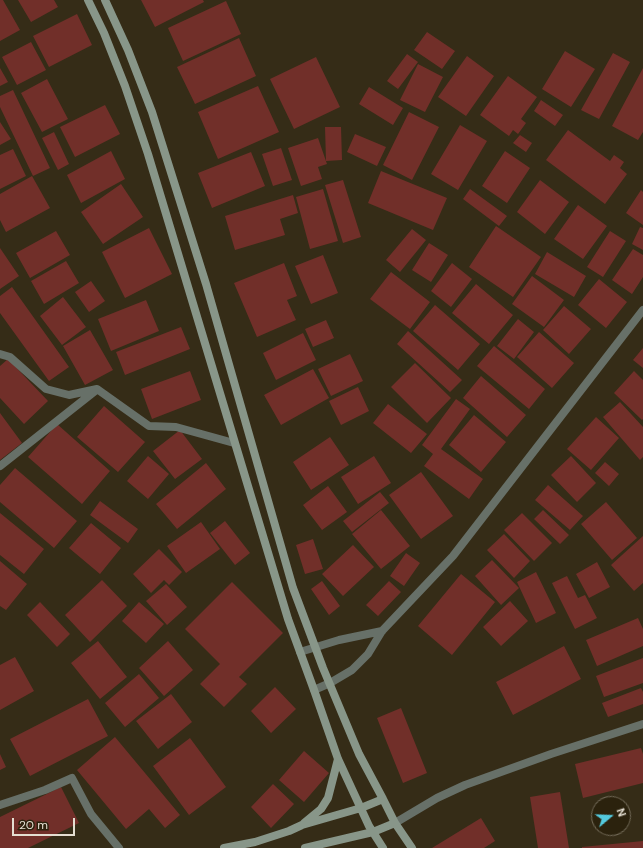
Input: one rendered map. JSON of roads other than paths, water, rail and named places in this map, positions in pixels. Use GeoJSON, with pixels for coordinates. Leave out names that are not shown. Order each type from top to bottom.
{"type":"FeatureCollection","features":[{"type":"Feature","properties":{"kind":"main road"},"geometry":{"type":"LineString","coordinates":[[88,0],[104,34],[125,86],[148,154],[288,619],[338,759],[373,832],[383,848]]}},
{"type":"Feature","properties":{"kind":"main road"},"geometry":{"type":"LineString","coordinates":[[105,0],[128,50],[152,112],[206,284],[293,588],[315,647],[359,754],[395,823],[412,848]]}},
{"type":"Feature","properties":{"kind":"main road"},"geometry":{"type":"LineString","coordinates":[[302,825],[321,809],[328,798],[338,759]]}},
{"type":"Feature","properties":{"kind":"main road"},"geometry":{"type":"LineString","coordinates":[[224,848],[255,842],[289,831],[302,825],[361,808],[383,798]]}},
{"type":"Feature","properties":{"kind":"main road"},"geometry":{"type":"LineString","coordinates":[[305,848],[373,832],[395,823]]}},
{"type":"Feature","properties":{"kind":"street"},"geometry":{"type":"LineString","coordinates":[[314,690],[330,683],[352,670],[368,654],[382,631],[453,556],[643,310]]}},
{"type":"Feature","properties":{"kind":"street"},"geometry":{"type":"LineString","coordinates":[[0,354],[10,357],[46,389],[69,395],[98,389],[149,426],[176,427],[234,443]]}},
{"type":"Feature","properties":{"kind":"street"},"geometry":{"type":"LineString","coordinates":[[0,466],[98,389]]}},
{"type":"Feature","properties":{"kind":"street"},"geometry":{"type":"LineString","coordinates":[[300,652],[359,635],[382,631]]}},
{"type":"Feature","properties":{"kind":"street"},"geometry":{"type":"LineString","coordinates":[[395,823],[437,798],[465,785],[551,754],[643,724]]}},
{"type":"Feature","properties":{"kind":"street"},"geometry":{"type":"LineString","coordinates":[[0,805],[45,790],[72,778],[91,814],[119,848]]}}]}
